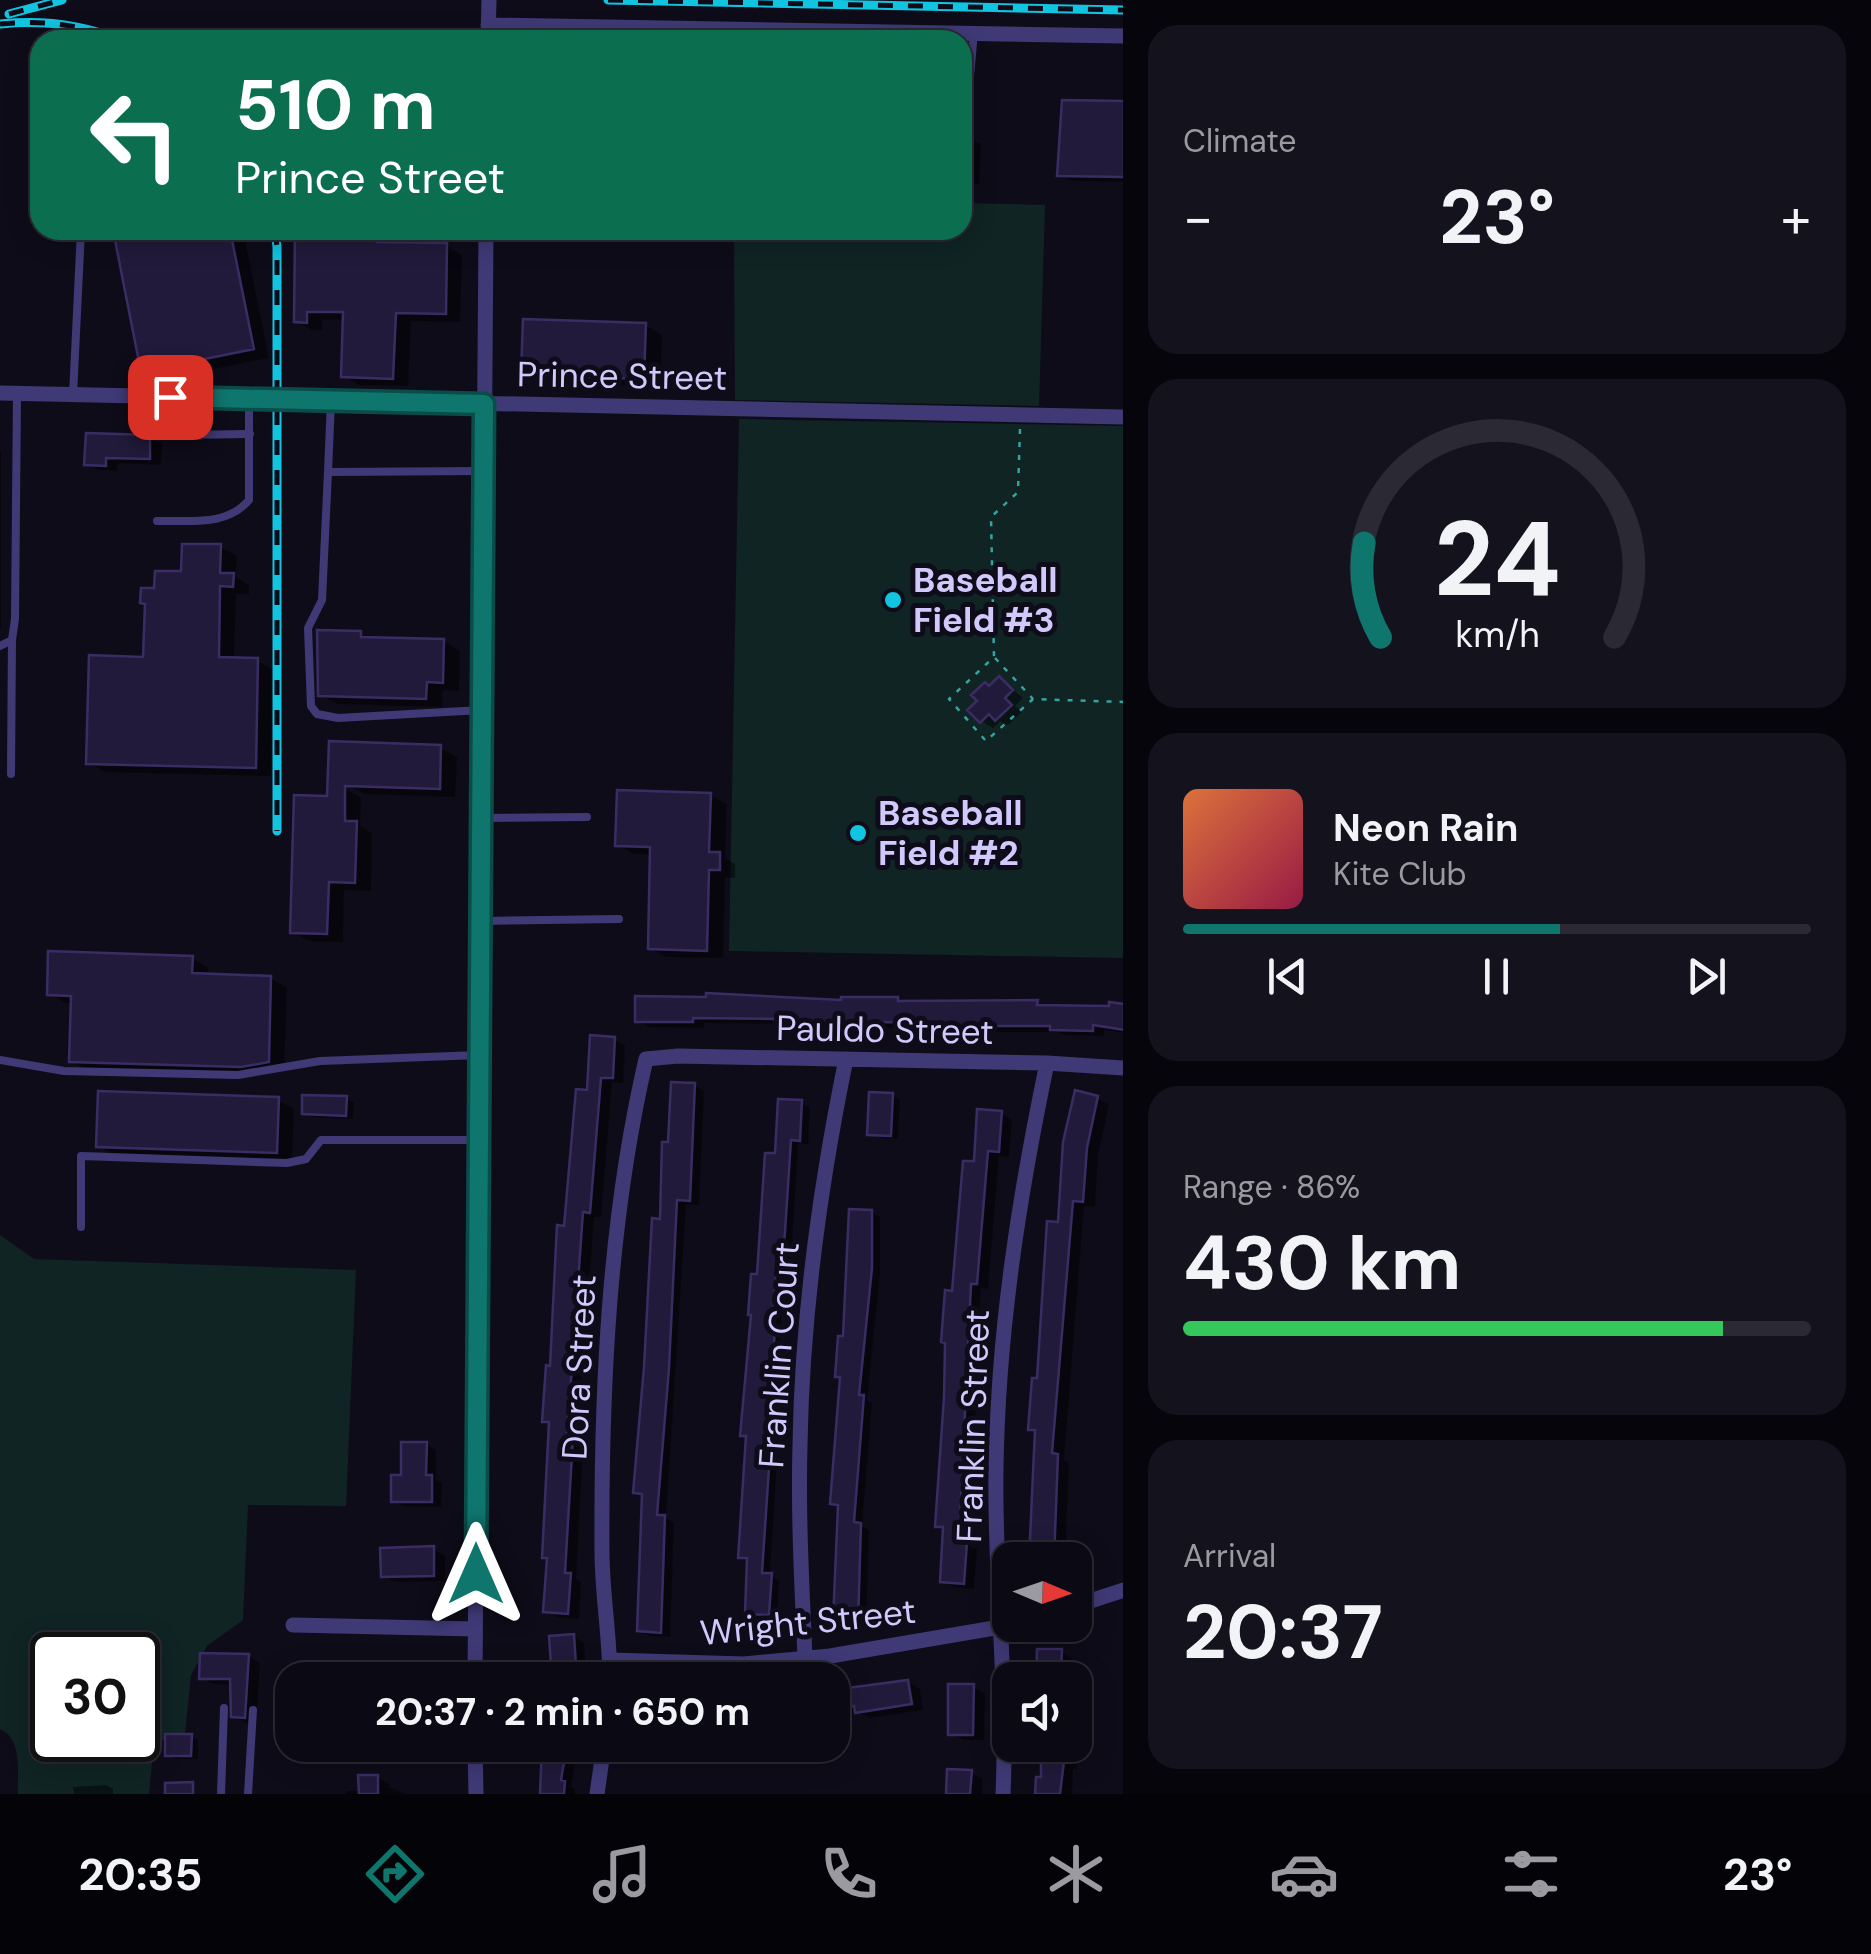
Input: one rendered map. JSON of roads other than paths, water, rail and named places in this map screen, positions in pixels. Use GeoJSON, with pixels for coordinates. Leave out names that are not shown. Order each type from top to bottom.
{"type":"FeatureCollection","features":[{"type":"Feature","properties":{"kind":"street"},"geometry":{"type":"LineString","coordinates":[[488,30],[489,0]]}},
{"type":"Feature","properties":{"kind":"street"},"geometry":{"type":"LineString","coordinates":[[974,32],[1123,36]]}},
{"type":"Feature","properties":{"kind":"street"},"geometry":{"type":"LineString","coordinates":[[474,1662],[486,240]]}},
{"type":"Feature","properties":{"kind":"street","name":"Prince Street"},"geometry":{"type":"LineString","coordinates":[[8,393],[1123,417]]}},
{"type":"Feature","properties":{"kind":"street","name":"Pauldo Street"},"geometry":{"type":"LineString","coordinates":[[646,1059],[846,1059],[1123,1068]]}},
{"type":"Feature","properties":{"kind":"street","name":"Dora Street"},"geometry":{"type":"LineString","coordinates":[[610,1660],[602,1555],[606,1360],[617,1235],[646,1059]]}},
{"type":"Feature","properties":{"kind":"street","name":"Franklin Court"},"geometry":{"type":"LineString","coordinates":[[805,1658],[800,1516],[804,1352],[825,1176],[846,1059]]}},
{"type":"Feature","properties":{"kind":"street","name":"Franklin Street"},"geometry":{"type":"LineString","coordinates":[[1001,1542],[996,1469],[1005,1320],[1018,1211],[1047,1063]]}},
{"type":"Feature","properties":{"kind":"street"},"geometry":{"type":"LineString","coordinates":[[1092,1600],[1123,1590]]}},
{"type":"Feature","properties":{"kind":"street"},"geometry":{"type":"LineString","coordinates":[[293,1625],[475,1630]]}},
{"type":"Feature","properties":{"kind":"street","name":"Wright Street"},"geometry":{"type":"LineString","coordinates":[[610,1660],[718,1664],[805,1658],[992,1629]]}},
{"type":"Feature","properties":{"kind":"street","name":"Franklin Street"},"geometry":{"type":"LineString","coordinates":[[1002,1794],[1005,1642]]}},
{"type":"Feature","properties":{"kind":"street"},"geometry":{"type":"LineString","coordinates":[[475,1762],[476,1794]]}},
{"type":"Feature","properties":{"kind":"street"},"geometry":{"type":"LineString","coordinates":[[597,1794],[602,1762]]}},
{"type":"Feature","properties":{"kind":"lane"},"geometry":{"type":"LineString","coordinates":[[972,54],[974,32]]}},
{"type":"Feature","properties":{"kind":"lane"},"geometry":{"type":"LineString","coordinates":[[73,395],[81,240]]}},
{"type":"Feature","properties":{"kind":"lane"},"geometry":{"type":"LineString","coordinates":[[8,393],[16,619],[12,640],[11,774]]}},
{"type":"Feature","properties":{"kind":"lane"},"geometry":{"type":"LineString","coordinates":[[130,396],[139,416],[168,432],[250,434]]}},
{"type":"Feature","properties":{"kind":"lane"},"geometry":{"type":"LineString","coordinates":[[156,521],[215,520],[237,514],[249,500],[249,398]]}},
{"type":"Feature","properties":{"kind":"lane"},"geometry":{"type":"LineString","coordinates":[[331,401],[322,600],[308,628],[311,706],[317,714],[338,718],[482,710]]}},
{"type":"Feature","properties":{"kind":"lane"},"geometry":{"type":"LineString","coordinates":[[328,472],[484,470]]}},
{"type":"Feature","properties":{"kind":"lane"},"geometry":{"type":"LineString","coordinates":[[0,646],[12,640]]}},
{"type":"Feature","properties":{"kind":"lane"},"geometry":{"type":"LineString","coordinates":[[481,818],[587,818]]}},
{"type":"Feature","properties":{"kind":"lane"},"geometry":{"type":"LineString","coordinates":[[480,921],[619,919]]}},
{"type":"Feature","properties":{"kind":"lane"},"geometry":{"type":"LineString","coordinates":[[0,1060],[64,1071],[238,1076],[320,1060],[479,1055]]}},
{"type":"Feature","properties":{"kind":"lane"},"geometry":{"type":"LineString","coordinates":[[81,1227],[81,1156],[287,1163],[306,1158],[321,1140],[478,1140]]}},
{"type":"Feature","properties":{"kind":"lane"},"geometry":{"type":"LineString","coordinates":[[221,1794],[224,1708]]}},
{"type":"Feature","properties":{"kind":"lane"},"geometry":{"type":"LineString","coordinates":[[248,1794],[254,1710]]}},
{"type":"Feature","properties":{"kind":"railway"},"geometry":{"type":"LineString","coordinates":[[9,14],[62,0]]}},
{"type":"Feature","properties":{"kind":"railway"},"geometry":{"type":"LineString","coordinates":[[608,0],[1123,10]]}},
{"type":"Feature","properties":{"kind":"railway"},"geometry":{"type":"LineString","coordinates":[[0,24],[61,24],[90,30]]}},
{"type":"Feature","properties":{"kind":"railway"},"geometry":{"type":"LineString","coordinates":[[276,240],[277,831]]}},
{"type":"Feature","properties":{"kind":"place","name":"Baseball Field #3"},"geometry":{"type":"Point","coordinates":[893,600]}},
{"type":"Feature","properties":{"kind":"place","name":"Baseball Field #2"},"geometry":{"type":"Point","coordinates":[858,833]}}]}
